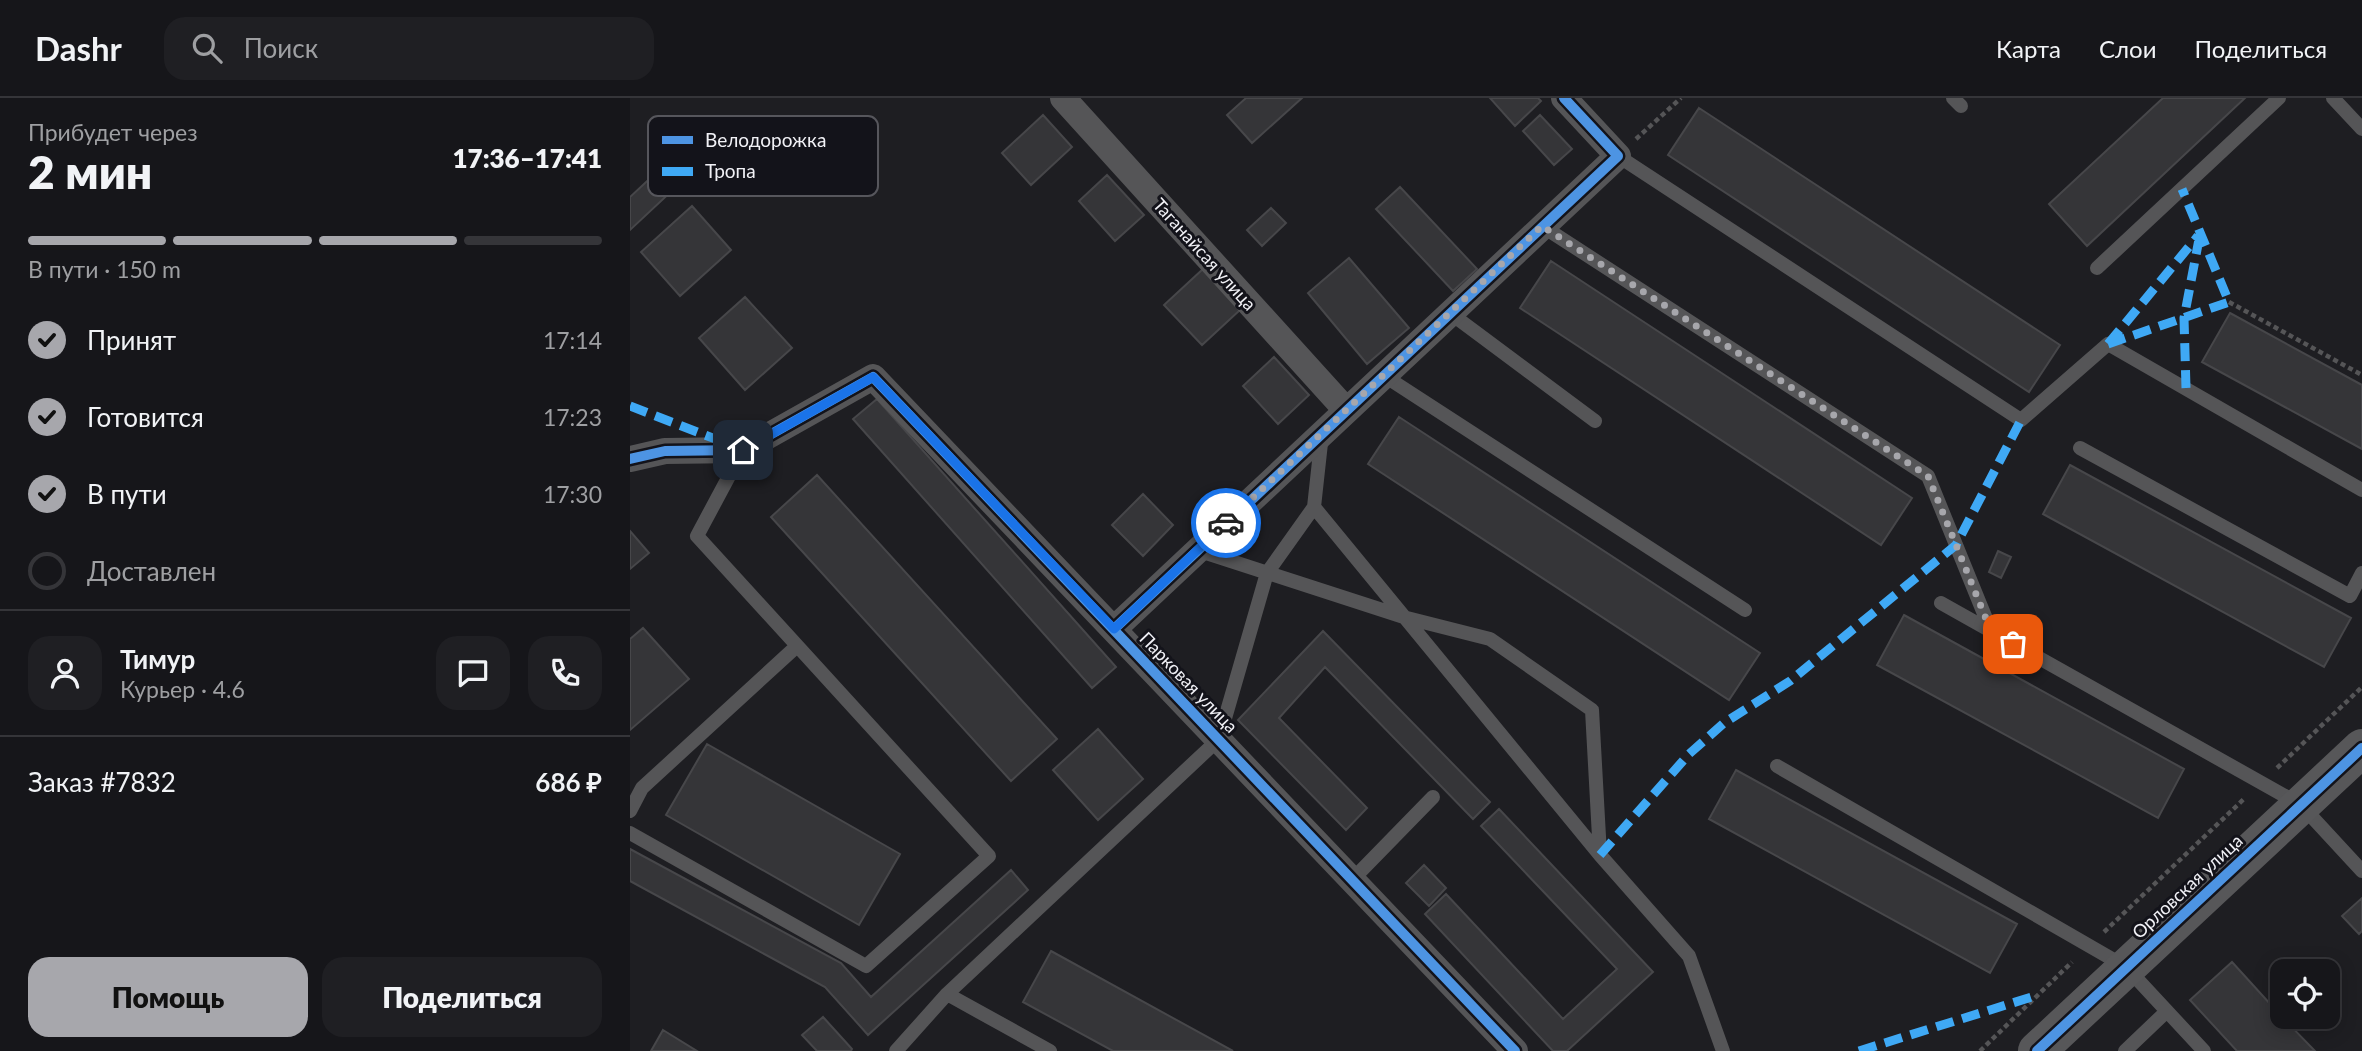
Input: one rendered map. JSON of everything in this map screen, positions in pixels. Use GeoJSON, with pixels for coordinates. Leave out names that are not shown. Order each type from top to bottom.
{"type":"FeatureCollection","features":[{"type":"Feature","properties":{"kind":"street","name":"Таганайсая улица"},"geometry":{"type":"LineString","coordinates":[[1063,98],[1346,410]]}},
{"type":"Feature","properties":{"kind":"street"},"geometry":{"type":"LineString","coordinates":[[1114,629],[1618,156],[1564,98]]}},
{"type":"Feature","properties":{"kind":"street","name":"Парковая улица"},"geometry":{"type":"LineString","coordinates":[[630,459],[665,451],[743,450],[873,377],[1515,1051]]}},
{"type":"Feature","properties":{"kind":"street","name":"Орловская улица"},"geometry":{"type":"LineString","coordinates":[[2037,1051],[2362,748]]}},
{"type":"Feature","properties":{"kind":"lane"},"geometry":{"type":"LineString","coordinates":[[2097,268],[2279,98]]}},
{"type":"Feature","properties":{"kind":"lane"},"geometry":{"type":"LineString","coordinates":[[2333,98],[2362,129]]}},
{"type":"Feature","properties":{"kind":"lane"},"geometry":{"type":"LineString","coordinates":[[1618,156],[2021,420],[2108,344],[2362,490]]}},
{"type":"Feature","properties":{"kind":"lane"},"geometry":{"type":"LineString","coordinates":[[1542,226],[1928,476],[1991,631]]}},
{"type":"Feature","properties":{"kind":"lane"},"geometry":{"type":"LineString","coordinates":[[1450,313],[1595,421]]}},
{"type":"Feature","properties":{"kind":"lane"},"geometry":{"type":"LineString","coordinates":[[1383,375],[1745,610]]}},
{"type":"Feature","properties":{"kind":"lane"},"geometry":{"type":"LineString","coordinates":[[896,1051],[947,994],[1219,739],[1267,573],[1314,506],[1322,432]]}},
{"type":"Feature","properties":{"kind":"lane"},"geometry":{"type":"LineString","coordinates":[[2080,448],[2350,596],[2362,573]]}},
{"type":"Feature","properties":{"kind":"lane"},"geometry":{"type":"LineString","coordinates":[[630,833],[866,967],[989,856],[698,536],[743,450]]}},
{"type":"Feature","properties":{"kind":"lane"},"geometry":{"type":"LineString","coordinates":[[1314,506],[1600,855],[1689,956],[1723,1051]]}},
{"type":"Feature","properties":{"kind":"lane"},"geometry":{"type":"LineString","coordinates":[[1197,550],[1407,618],[1490,639],[1592,710],[1600,855]]}},
{"type":"Feature","properties":{"kind":"lane"},"geometry":{"type":"LineString","coordinates":[[1941,603],[2301,805],[2362,871]]}},
{"type":"Feature","properties":{"kind":"lane"},"geometry":{"type":"LineString","coordinates":[[630,811],[642,788],[797,646]]}},
{"type":"Feature","properties":{"kind":"lane"},"geometry":{"type":"LineString","coordinates":[[1777,766],[2126,967],[2204,1051]]}},
{"type":"Feature","properties":{"kind":"lane"},"geometry":{"type":"LineString","coordinates":[[1353,879],[1433,797]]}},
{"type":"Feature","properties":{"kind":"lane"},"geometry":{"type":"LineString","coordinates":[[947,994],[1050,1051]]}},
{"type":"Feature","properties":{"kind":"lane"},"geometry":{"type":"LineString","coordinates":[[2125,1051],[2167,1011]]}},
{"type":"Feature","properties":{"kind":"lane"},"geometry":{"type":"LineString","coordinates":[[2188,1034],[2189,1051]]}},
{"type":"Feature","properties":{"kind":"path"},"geometry":{"type":"LineString","coordinates":[[1618,156],[1681,98]]}},
{"type":"Feature","properties":{"kind":"path"},"geometry":{"type":"LineString","coordinates":[[2229,302],[2362,375]]}},
{"type":"Feature","properties":{"kind":"path"},"geometry":{"type":"LineString","coordinates":[[1980,1051],[2362,687]]}},
{"type":"Feature","properties":{"kind":"building"},"geometry":{"type":"Polygon","coordinates":[[[1246,98],[1302,98],[1252,143],[1227,115],[1246,98]]]}},
{"type":"Feature","properties":{"kind":"building"},"geometry":{"type":"Polygon","coordinates":[[[1490,98],[1538,98],[1541,101],[1515,126],[1490,98]]]}},
{"type":"Feature","properties":{"kind":"building"},"geometry":{"type":"Polygon","coordinates":[[[2163,98],[2245,98],[2087,246],[2049,204],[2163,98]]]}},
{"type":"Feature","properties":{"kind":"building"},"geometry":{"type":"Polygon","coordinates":[[[1699,108],[2060,345],[2029,392],[1668,155],[1699,108]]]}},
{"type":"Feature","properties":{"kind":"building"},"geometry":{"type":"Polygon","coordinates":[[[1043,115],[1072,147],[1031,185],[1002,153],[1043,115]]]}},
{"type":"Feature","properties":{"kind":"building"},"geometry":{"type":"Polygon","coordinates":[[[1540,115],[1572,149],[1554,165],[1523,131],[1540,115]]]}},
{"type":"Feature","properties":{"kind":"building"},"geometry":{"type":"Polygon","coordinates":[[[1107,175],[1144,215],[1115,241],[1079,201],[1107,175]]]}},
{"type":"Feature","properties":{"kind":"building"},"geometry":{"type":"Polygon","coordinates":[[[648,180],[648,196],[666,196],[630,230],[630,197],[648,180]]]}},
{"type":"Feature","properties":{"kind":"building"},"geometry":{"type":"Polygon","coordinates":[[[1400,187],[1477,269],[1453,291],[1376,209],[1400,187]]]}},
{"type":"Feature","properties":{"kind":"building"},"geometry":{"type":"Polygon","coordinates":[[[692,206],[731,250],[680,296],[641,252],[692,206]]]}},
{"type":"Feature","properties":{"kind":"building"},"geometry":{"type":"Polygon","coordinates":[[[1271,208],[1286,223],[1262,246],[1247,230],[1271,208]]]}},
{"type":"Feature","properties":{"kind":"building"},"geometry":{"type":"Polygon","coordinates":[[[1349,258],[1409,328],[1367,364],[1308,293],[1349,258]]]}},
{"type":"Feature","properties":{"kind":"building"},"geometry":{"type":"Polygon","coordinates":[[[1551,261],[1912,498],[1881,545],[1520,308],[1551,261]]]}},
{"type":"Feature","properties":{"kind":"building"},"geometry":{"type":"Polygon","coordinates":[[[1203,269],[1240,310],[1202,345],[1164,305],[1203,269]]]}},
{"type":"Feature","properties":{"kind":"building"},"geometry":{"type":"Polygon","coordinates":[[[745,297],[792,348],[745,390],[699,338],[745,297]]]}},
{"type":"Feature","properties":{"kind":"building"},"geometry":{"type":"Polygon","coordinates":[[[2230,313],[2362,385],[2362,449],[2202,362],[2230,313]]]}},
{"type":"Feature","properties":{"kind":"building"},"geometry":{"type":"Polygon","coordinates":[[[1274,357],[1309,395],[1278,424],[1243,386],[1274,357]]]}},
{"type":"Feature","properties":{"kind":"building"},"geometry":{"type":"Polygon","coordinates":[[[877,399],[1116,667],[1092,688],[853,419],[877,399]]]}},
{"type":"Feature","properties":{"kind":"building"},"geometry":{"type":"Polygon","coordinates":[[[1399,417],[1760,653],[1729,700],[1368,464],[1399,417]]]}},
{"type":"Feature","properties":{"kind":"building"},"geometry":{"type":"Polygon","coordinates":[[[2070,465],[2351,618],[2324,667],[2043,514],[2070,465]]]}},
{"type":"Feature","properties":{"kind":"building"},"geometry":{"type":"Polygon","coordinates":[[[817,475],[1057,739],[1011,781],[771,517],[817,475]]]}},
{"type":"Feature","properties":{"kind":"building"},"geometry":{"type":"Polygon","coordinates":[[[1143,494],[1173,525],[1143,556],[1112,525],[1143,494]]]}},
{"type":"Feature","properties":{"kind":"building"},"geometry":{"type":"Polygon","coordinates":[[[630,531],[649,553],[630,569],[630,531]]]}},
{"type":"Feature","properties":{"kind":"building"},"geometry":{"type":"Polygon","coordinates":[[[1998,551],[2011,557],[2001,578],[1989,572],[1998,551]]]}},
{"type":"Feature","properties":{"kind":"building"},"geometry":{"type":"Polygon","coordinates":[[[1904,615],[2184,769],[2158,818],[1877,665],[1904,615]]]}},
{"type":"Feature","properties":{"kind":"building"},"geometry":{"type":"Polygon","coordinates":[[[643,628],[689,679],[630,730],[630,639],[643,628]]]}},
{"type":"Feature","properties":{"kind":"building"},"geometry":{"type":"Polygon","coordinates":[[[1323,631],[1490,802],[1473,819],[1325,667],[1279,718],[1367,808],[1346,830],[1238,720],[1323,631]]]}},
{"type":"Feature","properties":{"kind":"building"},"geometry":{"type":"Polygon","coordinates":[[[1098,729],[1143,779],[1098,820],[1053,770],[1098,729]]]}},
{"type":"Feature","properties":{"kind":"building"},"geometry":{"type":"Polygon","coordinates":[[[707,744],[900,854],[859,925],[666,815],[707,744]]]}},
{"type":"Feature","properties":{"kind":"building"},"geometry":{"type":"Polygon","coordinates":[[[1736,770],[2017,924],[1990,973],[1709,819],[1736,770]]]}},
{"type":"Feature","properties":{"kind":"building"},"geometry":{"type":"Polygon","coordinates":[[[1499,809],[1653,972],[1567,1051],[1553,1051],[1425,914],[1446,894],[1563,1019],[1617,969],[1481,826],[1499,809]]]}},
{"type":"Feature","properties":{"kind":"building"},"geometry":{"type":"Polygon","coordinates":[[[630,849],[841,963],[871,997],[1011,870],[1028,890],[868,1035],[825,987],[630,881],[630,849]]]}},
{"type":"Feature","properties":{"kind":"building"},"geometry":{"type":"Polygon","coordinates":[[[1424,865],[1446,888],[1429,906],[1406,883],[1424,865]]]}},
{"type":"Feature","properties":{"kind":"building"},"geometry":{"type":"Polygon","coordinates":[[[2362,898],[2362,931],[2359,934],[2342,916],[2362,898]]]}},
{"type":"Feature","properties":{"kind":"building"},"geometry":{"type":"Polygon","coordinates":[[[1051,951],[1233,1051],[1113,1051],[1023,1002],[1051,951]]]}},
{"type":"Feature","properties":{"kind":"building"},"geometry":{"type":"Polygon","coordinates":[[[2232,962],[2270,1004],[2270,1029],[2294,1029],[2315,1051],[2237,1051],[2190,1000],[2232,962]]]}},
{"type":"Feature","properties":{"kind":"building"},"geometry":{"type":"Polygon","coordinates":[[[823,1017],[851,1051],[817,1051],[802,1035],[823,1017]]]}},
{"type":"Feature","properties":{"kind":"building"},"geometry":{"type":"Polygon","coordinates":[[[663,1030],[697,1051],[651,1051],[663,1030]]]}},
{"type":"Feature","properties":{"kind":"marked path"},"geometry":{"type":"LineString","coordinates":[[2108,344],[2229,302],[2182,189]]}},
{"type":"Feature","properties":{"kind":"marked path"},"geometry":{"type":"LineString","coordinates":[[2186,388],[2184,318],[2200,234]]}},
{"type":"Feature","properties":{"kind":"marked path"},"geometry":{"type":"LineString","coordinates":[[2108,344],[2198,236]]}},
{"type":"Feature","properties":{"kind":"marked path"},"geometry":{"type":"LineString","coordinates":[[630,406],[731,445]]}},
{"type":"Feature","properties":{"kind":"marked path"},"geometry":{"type":"LineString","coordinates":[[1600,855],[1689,754],[1724,723],[1790,681],[1956,545],[2021,420]]}},
{"type":"Feature","properties":{"kind":"marked path"},"geometry":{"type":"LineString","coordinates":[[1859,1051],[2038,995]]}},
{"type":"Feature","properties":{"kind":"cycle path"},"geometry":{"type":"LineString","coordinates":[[1114,629],[1618,156],[1564,98]]}},
{"type":"Feature","properties":{"kind":"cycle path"},"geometry":{"type":"LineString","coordinates":[[630,459],[665,451],[743,450],[873,377],[1515,1051]]}},
{"type":"Feature","properties":{"kind":"cycle path"},"geometry":{"type":"LineString","coordinates":[[2037,1051],[2362,748]]}},
{"type":"Feature","properties":{"kind":"way so far"},"geometry":{"type":"LineString","coordinates":[[1226,523],[1542,226],[1928,476],[1991,631],[2013,644]]}},
{"type":"Feature","properties":{"kind":"route"},"geometry":{"type":"LineString","coordinates":[[743,450],[873,377],[1114,629],[1226,523]]}}]}
